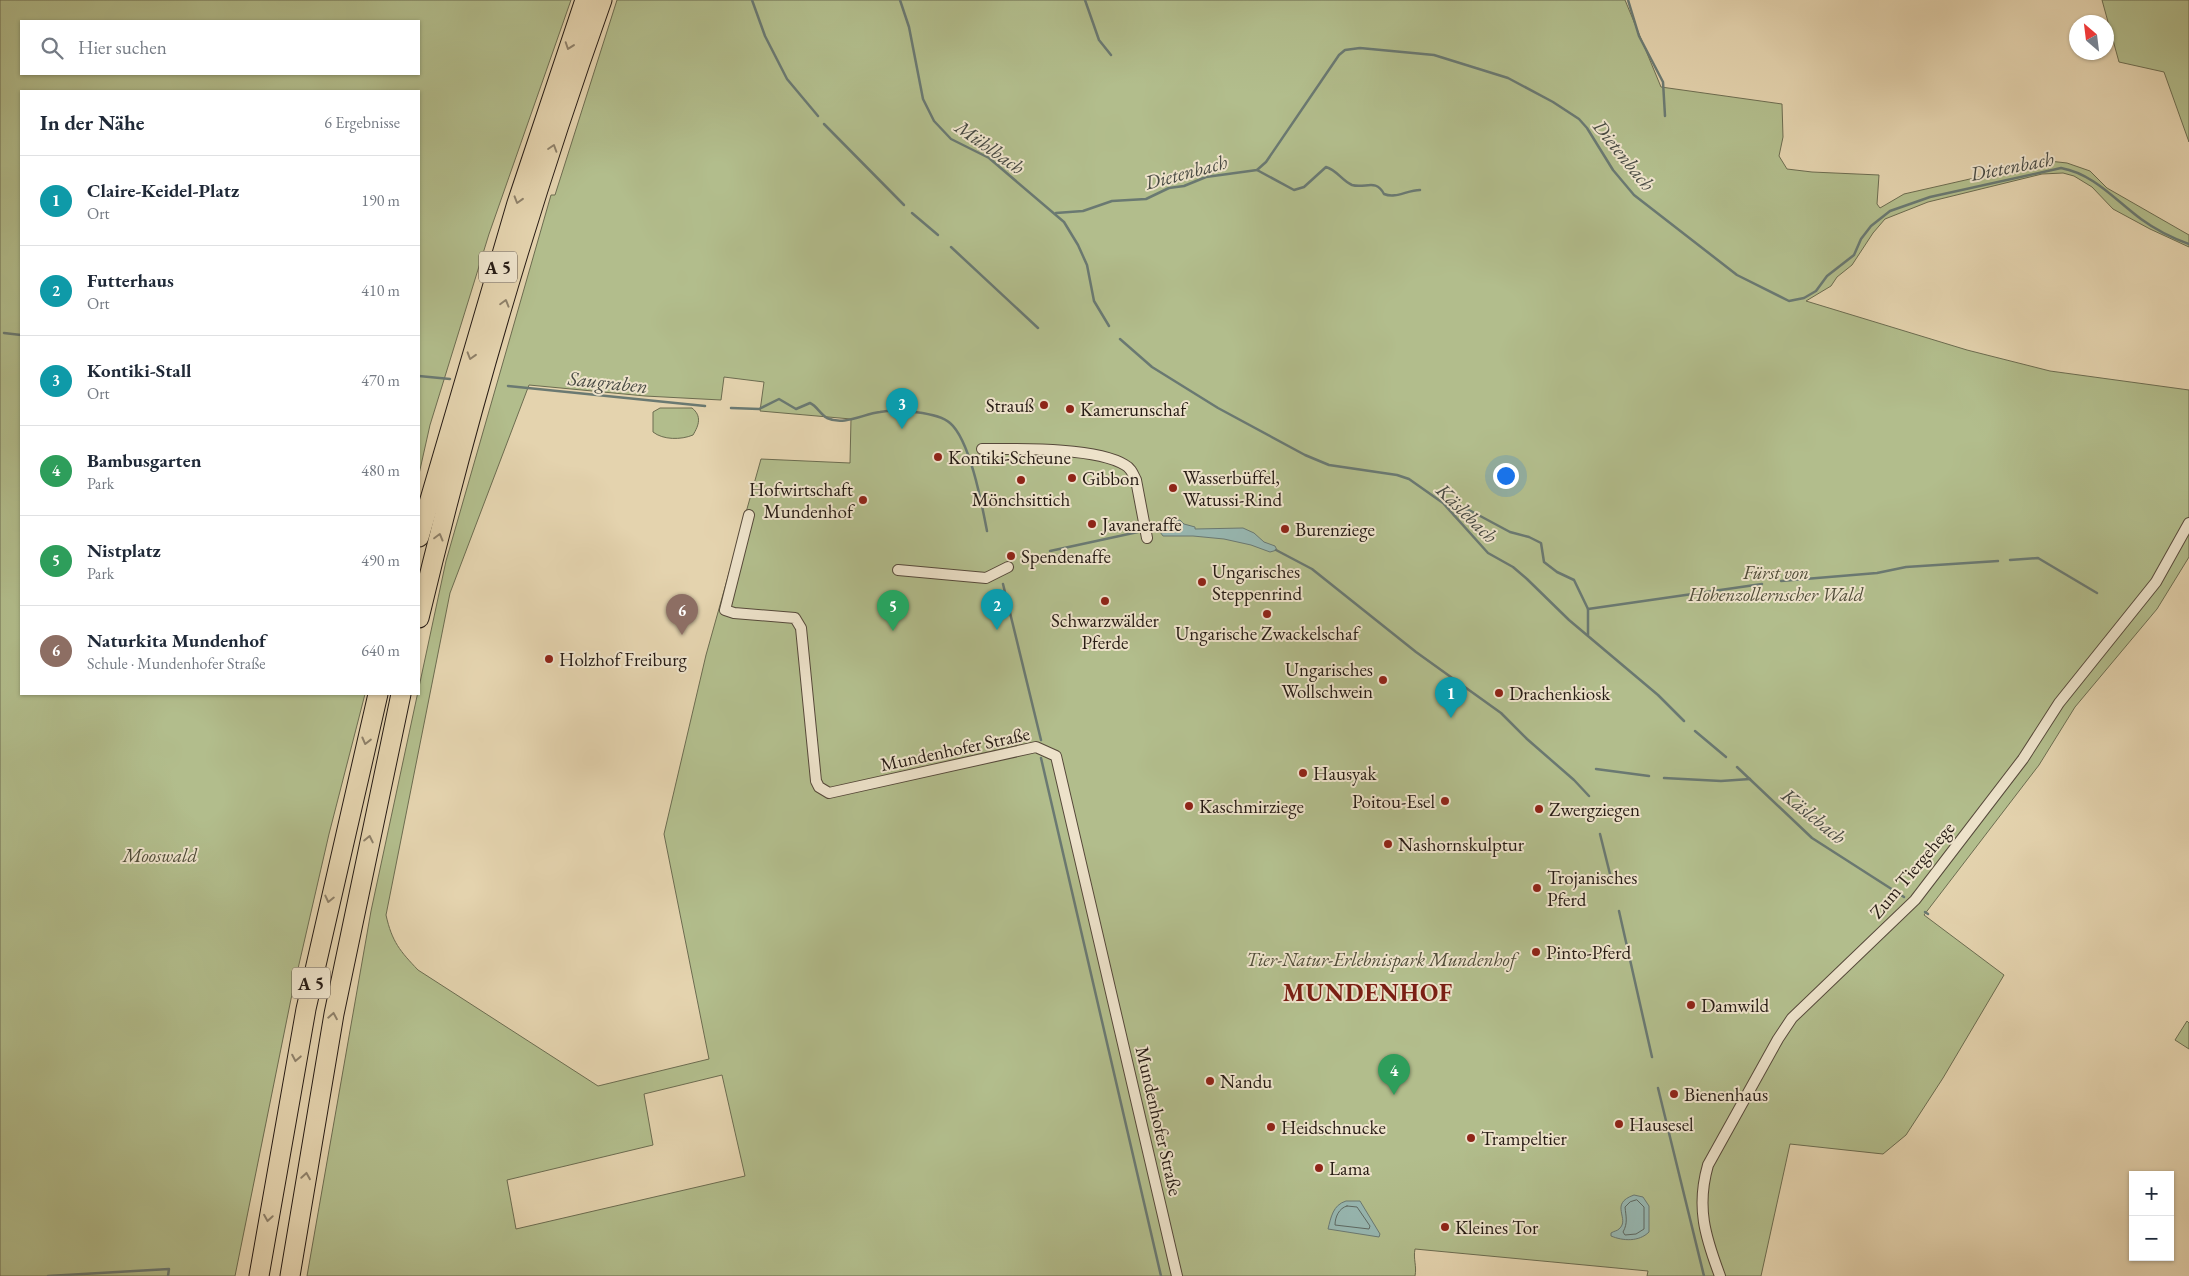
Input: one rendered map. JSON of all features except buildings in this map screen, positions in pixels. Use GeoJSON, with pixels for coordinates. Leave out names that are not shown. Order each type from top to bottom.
{"type":"FeatureCollection","features":[{"type":"Feature","properties":{"kind":"highway","name":"A 5"},"geometry":{"type":"LineString","coordinates":[[420,534],[517,203],[585,0]]}},
{"type":"Feature","properties":{"kind":"highway","name":"A 5"},"geometry":{"type":"LineString","coordinates":[[420,614],[444,515],[530,216],[602,0]]}},
{"type":"Feature","properties":{"kind":"highway","name":"A 5"},"geometry":{"type":"LineString","coordinates":[[259,1276],[306,1009],[378,695]]}},
{"type":"Feature","properties":{"kind":"highway","name":"A 5"},"geometry":{"type":"LineString","coordinates":[[290,1276],[334,1014],[401,695]]}},
{"type":"Feature","properties":{"kind":"street"},"geometry":{"type":"LineString","coordinates":[[982,449],[1050,450],[1104,457],[1125,465],[1132,472],[1136,480],[1147,538]]}},
{"type":"Feature","properties":{"kind":"street","name":"Mundenhofer Straße"},"geometry":{"type":"LineString","coordinates":[[749,515],[725,610],[734,613],[796,618],[801,628],[816,780],[819,787],[829,793],[1036,747],[1056,756],[1177,1276]]}},
{"type":"Feature","properties":{"kind":"street","name":"Zum Tiergehege"},"geometry":{"type":"LineString","coordinates":[[1720,1276],[1704,1227],[1701,1205],[1703,1182],[1708,1165],[1778,1039],[1792,1018],[1812,997],[1891,925],[1915,900],[2023,759],[2059,703],[2134,612],[2156,582],[2189,523]]}},
{"type":"Feature","properties":{"kind":"street"},"geometry":{"type":"LineString","coordinates":[[898,570],[986,578],[1008,568]]}},
{"type":"Feature","properties":{"kind":"green space","name":"Mooswald"},"geometry":{"type":"Polygon","coordinates":[[[0,0],[571,0],[489,234],[430,425],[420,470],[420,90],[20,90],[20,695],[365,695],[329,834],[291,999],[235,1276],[0,1276],[0,0]]]}},
{"type":"Feature","properties":{"kind":"green space"},"geometry":{"type":"Polygon","coordinates":[[[617,0],[1625,0],[1661,87],[1782,104],[1783,137],[1779,156],[1787,169],[1879,175],[1877,204],[1880,208],[1904,194],[2049,161],[2067,163],[2090,171],[2107,188],[2189,235],[2189,247],[2113,209],[2092,187],[2074,176],[2063,173],[2042,174],[1928,202],[1885,219],[1873,233],[1852,265],[1837,277],[1831,286],[1806,301],[1967,350],[2050,371],[2189,390],[2189,557],[2157,609],[2075,707],[2039,765],[1924,915],[2004,975],[1943,1078],[1906,1135],[1883,1154],[1790,1144],[1761,1276],[1647,1276],[1648,1271],[1415,1249],[1415,1276],[307,1276],[371,911],[417,695],[420,695],[420,682],[446,561],[551,195],[555,195],[617,0]],[[724,377],[721,400],[645,396],[529,385],[450,593],[386,915],[391,932],[398,946],[418,970],[598,1086],[709,1059],[664,834],[706,655],[761,459],[850,463],[851,419],[760,411],[764,382],[724,377]],[[722,1075],[644,1094],[653,1145],[507,1180],[516,1229],[745,1176],[722,1075]]]}},
{"type":"Feature","properties":{"kind":"green space"},"geometry":{"type":"Polygon","coordinates":[[[2102,0],[2189,0],[2189,142],[2164,72],[2119,62],[2114,44],[2114,15],[2106,15],[2102,0]]]}},
{"type":"Feature","properties":{"kind":"green space"},"geometry":{"type":"Polygon","coordinates":[[[660,408],[692,408],[698,417],[697,428],[693,435],[683,438],[672,438],[662,437],[653,432],[653,412],[660,408]]]}},
{"type":"Feature","properties":{"kind":"green space"},"geometry":{"type":"Polygon","coordinates":[[[2187,1021],[2189,1023],[2189,1049],[2175,1040],[2187,1021]]]}},
{"type":"Feature","properties":{"kind":"water"},"geometry":{"type":"Polygon","coordinates":[[[1180,520],[1184,524],[1195,527],[1195,529],[1243,528],[1254,533],[1264,542],[1275,546],[1277,550],[1270,552],[1251,545],[1224,539],[1163,536],[1160,532],[1161,527],[1171,521],[1180,520]]]}},
{"type":"Feature","properties":{"kind":"water"},"geometry":{"type":"Polygon","coordinates":[[[1634,1195],[1643,1197],[1649,1206],[1649,1232],[1641,1238],[1631,1240],[1611,1236],[1611,1233],[1618,1230],[1622,1225],[1622,1203],[1634,1195]]]}},
{"type":"Feature","properties":{"kind":"water"},"geometry":{"type":"Polygon","coordinates":[[[1346,1201],[1360,1201],[1380,1234],[1379,1237],[1328,1229],[1335,1208],[1346,1201]]]}},
{"type":"Feature","properties":{"kind":"waterway"},"geometry":{"type":"LineString","coordinates":[[752,0],[765,36],[787,79],[818,116]]}},
{"type":"Feature","properties":{"kind":"waterway","name":"Mühlbach"},"geometry":{"type":"LineString","coordinates":[[900,0],[909,27],[923,99],[934,121],[951,139],[989,158],[1064,222],[1087,265],[1094,301],[1109,326]]}},
{"type":"Feature","properties":{"kind":"waterway"},"geometry":{"type":"LineString","coordinates":[[1085,0],[1099,40],[1111,55]]}},
{"type":"Feature","properties":{"kind":"waterway"},"geometry":{"type":"LineString","coordinates":[[1628,0],[1639,36],[1663,82],[1665,116]]}},
{"type":"Feature","properties":{"kind":"waterway","name":"Dietenbach"},"geometry":{"type":"LineString","coordinates":[[1056,213],[1083,211],[1112,201],[1146,199],[1169,188],[1184,186],[1206,177],[1257,170],[1266,162],[1339,55],[1345,50],[1360,48],[1434,55],[1508,78],[1553,102],[1579,119],[1587,128],[1613,170],[1634,195],[1737,275],[1789,301],[1804,298],[1816,291],[1827,276],[1854,255],[1861,239],[1871,226],[1890,211],[1930,197],[2061,168],[2084,176],[2104,189],[2147,223],[2189,244]]}},
{"type":"Feature","properties":{"kind":"waterway"},"geometry":{"type":"LineString","coordinates":[[824,124],[904,205]]}},
{"type":"Feature","properties":{"kind":"waterway"},"geometry":{"type":"LineString","coordinates":[[1257,170],[1294,190],[1304,187],[1326,167],[1352,185],[1374,185],[1381,189],[1384,194],[1388,195],[1420,190]]}},
{"type":"Feature","properties":{"kind":"waterway"},"geometry":{"type":"LineString","coordinates":[[912,213],[938,235]]}},
{"type":"Feature","properties":{"kind":"waterway"},"geometry":{"type":"LineString","coordinates":[[951,247],[1038,328]]}},
{"type":"Feature","properties":{"kind":"waterway","name":"Saugraben"},"geometry":{"type":"LineString","coordinates":[[4,333],[20,335]]}},
{"type":"Feature","properties":{"kind":"waterway","name":"Käslebach"},"geometry":{"type":"LineString","coordinates":[[1120,339],[1152,367],[1218,408],[1305,455],[1329,465],[1397,475],[1409,479],[1443,503],[1488,553],[1513,567],[1569,620],[1658,695],[1684,721]]}},
{"type":"Feature","properties":{"kind":"waterway","name":"Saugraben"},"geometry":{"type":"LineString","coordinates":[[420,376],[450,379]]}},
{"type":"Feature","properties":{"kind":"waterway","name":"Saugraben"},"geometry":{"type":"LineString","coordinates":[[508,386],[705,406]]}},
{"type":"Feature","properties":{"kind":"waterway"},"geometry":{"type":"LineString","coordinates":[[731,408],[759,409],[779,399],[796,409],[810,403],[827,418],[840,421],[887,411],[916,412],[944,419],[957,431],[964,443],[974,474],[987,531]]}},
{"type":"Feature","properties":{"kind":"waterway","name":"Mühlbach"},"geometry":{"type":"LineString","coordinates":[[1454,515],[1469,510],[1510,532],[1529,537],[1541,543],[1544,562],[1557,572],[1574,580],[1588,609],[1588,635]]}},
{"type":"Feature","properties":{"kind":"waterway"},"geometry":{"type":"LineString","coordinates":[[1050,551],[1138,532]]}},
{"type":"Feature","properties":{"kind":"waterway"},"geometry":{"type":"LineString","coordinates":[[1276,550],[1312,569],[1416,652],[1501,713],[1589,796]]}},
{"type":"Feature","properties":{"kind":"waterway"},"geometry":{"type":"LineString","coordinates":[[2010,560],[2038,558],[2097,593]]}},
{"type":"Feature","properties":{"kind":"waterway"},"geometry":{"type":"LineString","coordinates":[[1781,581],[1877,573],[1906,567],[1998,561]]}},
{"type":"Feature","properties":{"kind":"waterway"},"geometry":{"type":"LineString","coordinates":[[1003,584],[1041,740]]}},
{"type":"Feature","properties":{"kind":"waterway"},"geometry":{"type":"LineString","coordinates":[[1588,609],[1762,584]]}},
{"type":"Feature","properties":{"kind":"waterway","name":"Käslebach"},"geometry":{"type":"LineString","coordinates":[[1695,731],[1726,757]]}},
{"type":"Feature","properties":{"kind":"waterway"},"geometry":{"type":"LineString","coordinates":[[1041,758],[1161,1276]]}},
{"type":"Feature","properties":{"kind":"waterway","name":"Käslebach"},"geometry":{"type":"LineString","coordinates":[[1737,767],[1812,838],[1904,897]]}},
{"type":"Feature","properties":{"kind":"waterway"},"geometry":{"type":"LineString","coordinates":[[1596,769],[1649,776]]}},
{"type":"Feature","properties":{"kind":"waterway"},"geometry":{"type":"LineString","coordinates":[[1664,778],[1721,781],[1750,779]]}},
{"type":"Feature","properties":{"kind":"waterway"},"geometry":{"type":"LineString","coordinates":[[1600,834],[1611,878]]}},
{"type":"Feature","properties":{"kind":"waterway"},"geometry":{"type":"LineString","coordinates":[[1619,911],[1652,1057]]}},
{"type":"Feature","properties":{"kind":"waterway"},"geometry":{"type":"LineString","coordinates":[[1658,1088],[1704,1276]]}},
{"type":"Feature","properties":{"kind":"waterway"},"geometry":{"type":"LineString","coordinates":[[48,1276],[169,1269],[168,1276]]}},
{"type":"Feature","properties":{"kind":"place","name":"Strauß"},"geometry":{"type":"Point","coordinates":[1044,405]}},
{"type":"Feature","properties":{"kind":"place","name":"Kamerunschaf"},"geometry":{"type":"Point","coordinates":[1070,409]}},
{"type":"Feature","properties":{"kind":"place","name":"Kontiki-Stall"},"geometry":{"type":"Point","coordinates":[902,429]}},
{"type":"Feature","properties":{"kind":"place","name":"Kontiki-Scheune"},"geometry":{"type":"Point","coordinates":[938,457]}},
{"type":"Feature","properties":{"kind":"place","name":"Gibbon"},"geometry":{"type":"Point","coordinates":[1072,478]}},
{"type":"Feature","properties":{"kind":"place","name":"Mönchsittich"},"geometry":{"type":"Point","coordinates":[1021,480]}},
{"type":"Feature","properties":{"kind":"place","name":"Wasserbüffel, Watussi-Rind"},"geometry":{"type":"Point","coordinates":[1173,488]}},
{"type":"Feature","properties":{"kind":"place","name":"Hofwirtschaft Mundenhof"},"geometry":{"type":"Point","coordinates":[863,500]}},
{"type":"Feature","properties":{"kind":"place","name":"Javaneraffe"},"geometry":{"type":"Point","coordinates":[1092,524]}},
{"type":"Feature","properties":{"kind":"place","name":"Burenziege"},"geometry":{"type":"Point","coordinates":[1285,529]}},
{"type":"Feature","properties":{"kind":"place","name":"Spendenaffe"},"geometry":{"type":"Point","coordinates":[1011,556]}},
{"type":"Feature","properties":{"kind":"place","name":"Ungarisches Steppenrind"},"geometry":{"type":"Point","coordinates":[1202,582]}},
{"type":"Feature","properties":{"kind":"place","name":"Schwarzwälder Pferde"},"geometry":{"type":"Point","coordinates":[1105,601]}},
{"type":"Feature","properties":{"kind":"place","name":"Ungarische Zwackelschaf"},"geometry":{"type":"Point","coordinates":[1267,614]}},
{"type":"Feature","properties":{"kind":"place","name":"Futterhaus"},"geometry":{"type":"Point","coordinates":[997,630]}},
{"type":"Feature","properties":{"kind":"place","name":"Nistplatz"},"geometry":{"type":"Point","coordinates":[893,631]}},
{"type":"Feature","properties":{"kind":"place","name":"Naturkita Mundenhof"},"geometry":{"type":"Point","coordinates":[682,635]}},
{"type":"Feature","properties":{"kind":"place","name":"Holzhof Freiburg"},"geometry":{"type":"Point","coordinates":[549,659]}},
{"type":"Feature","properties":{"kind":"place","name":"Ungarisches Wollschwein"},"geometry":{"type":"Point","coordinates":[1383,680]}},
{"type":"Feature","properties":{"kind":"place","name":"Drachenkiosk"},"geometry":{"type":"Point","coordinates":[1499,693]}},
{"type":"Feature","properties":{"kind":"place","name":"Claire-Keidel-Platz"},"geometry":{"type":"Point","coordinates":[1451,718]}},
{"type":"Feature","properties":{"kind":"place","name":"Hausyak"},"geometry":{"type":"Point","coordinates":[1303,773]}},
{"type":"Feature","properties":{"kind":"place","name":"Poitou-Esel"},"geometry":{"type":"Point","coordinates":[1445,801]}},
{"type":"Feature","properties":{"kind":"place","name":"Kaschmirziege"},"geometry":{"type":"Point","coordinates":[1189,806]}},
{"type":"Feature","properties":{"kind":"place","name":"Zwergziegen"},"geometry":{"type":"Point","coordinates":[1539,809]}},
{"type":"Feature","properties":{"kind":"place","name":"Nashornskulptur"},"geometry":{"type":"Point","coordinates":[1388,844]}},
{"type":"Feature","properties":{"kind":"place","name":"Trojanisches Pferd"},"geometry":{"type":"Point","coordinates":[1537,888]}},
{"type":"Feature","properties":{"kind":"place","name":"Pinto-Pferd"},"geometry":{"type":"Point","coordinates":[1536,952]}},
{"type":"Feature","properties":{"kind":"place","name":"Damwild"},"geometry":{"type":"Point","coordinates":[1691,1005]}},
{"type":"Feature","properties":{"kind":"place","name":"Nandu"},"geometry":{"type":"Point","coordinates":[1210,1081]}},
{"type":"Feature","properties":{"kind":"place","name":"Bienenhaus"},"geometry":{"type":"Point","coordinates":[1674,1094]}},
{"type":"Feature","properties":{"kind":"place","name":"Bambusgarten"},"geometry":{"type":"Point","coordinates":[1394,1095]}},
{"type":"Feature","properties":{"kind":"place","name":"Hausesel"},"geometry":{"type":"Point","coordinates":[1619,1124]}},
{"type":"Feature","properties":{"kind":"place","name":"Heidschnucke"},"geometry":{"type":"Point","coordinates":[1271,1127]}},
{"type":"Feature","properties":{"kind":"place","name":"Trampeltier"},"geometry":{"type":"Point","coordinates":[1471,1138]}},
{"type":"Feature","properties":{"kind":"place","name":"Lama"},"geometry":{"type":"Point","coordinates":[1319,1168]}},
{"type":"Feature","properties":{"kind":"place","name":"Kleines Tor"},"geometry":{"type":"Point","coordinates":[1445,1227]}},
{"type":"Feature","properties":{"kind":"district","name":"MUNDENHOF"},"geometry":{"type":"Point","coordinates":[1368,992]}},
{"type":"Feature","properties":{"kind":"park label","name":"Fürst von Hohenzollernscher Wald"},"geometry":{"type":"Point","coordinates":[1776,583]}},
{"type":"Feature","properties":{"kind":"park label","name":"Tier-Natur-Erlebnispark Mundenhof"},"geometry":{"type":"Point","coordinates":[1381,959]}}]}
